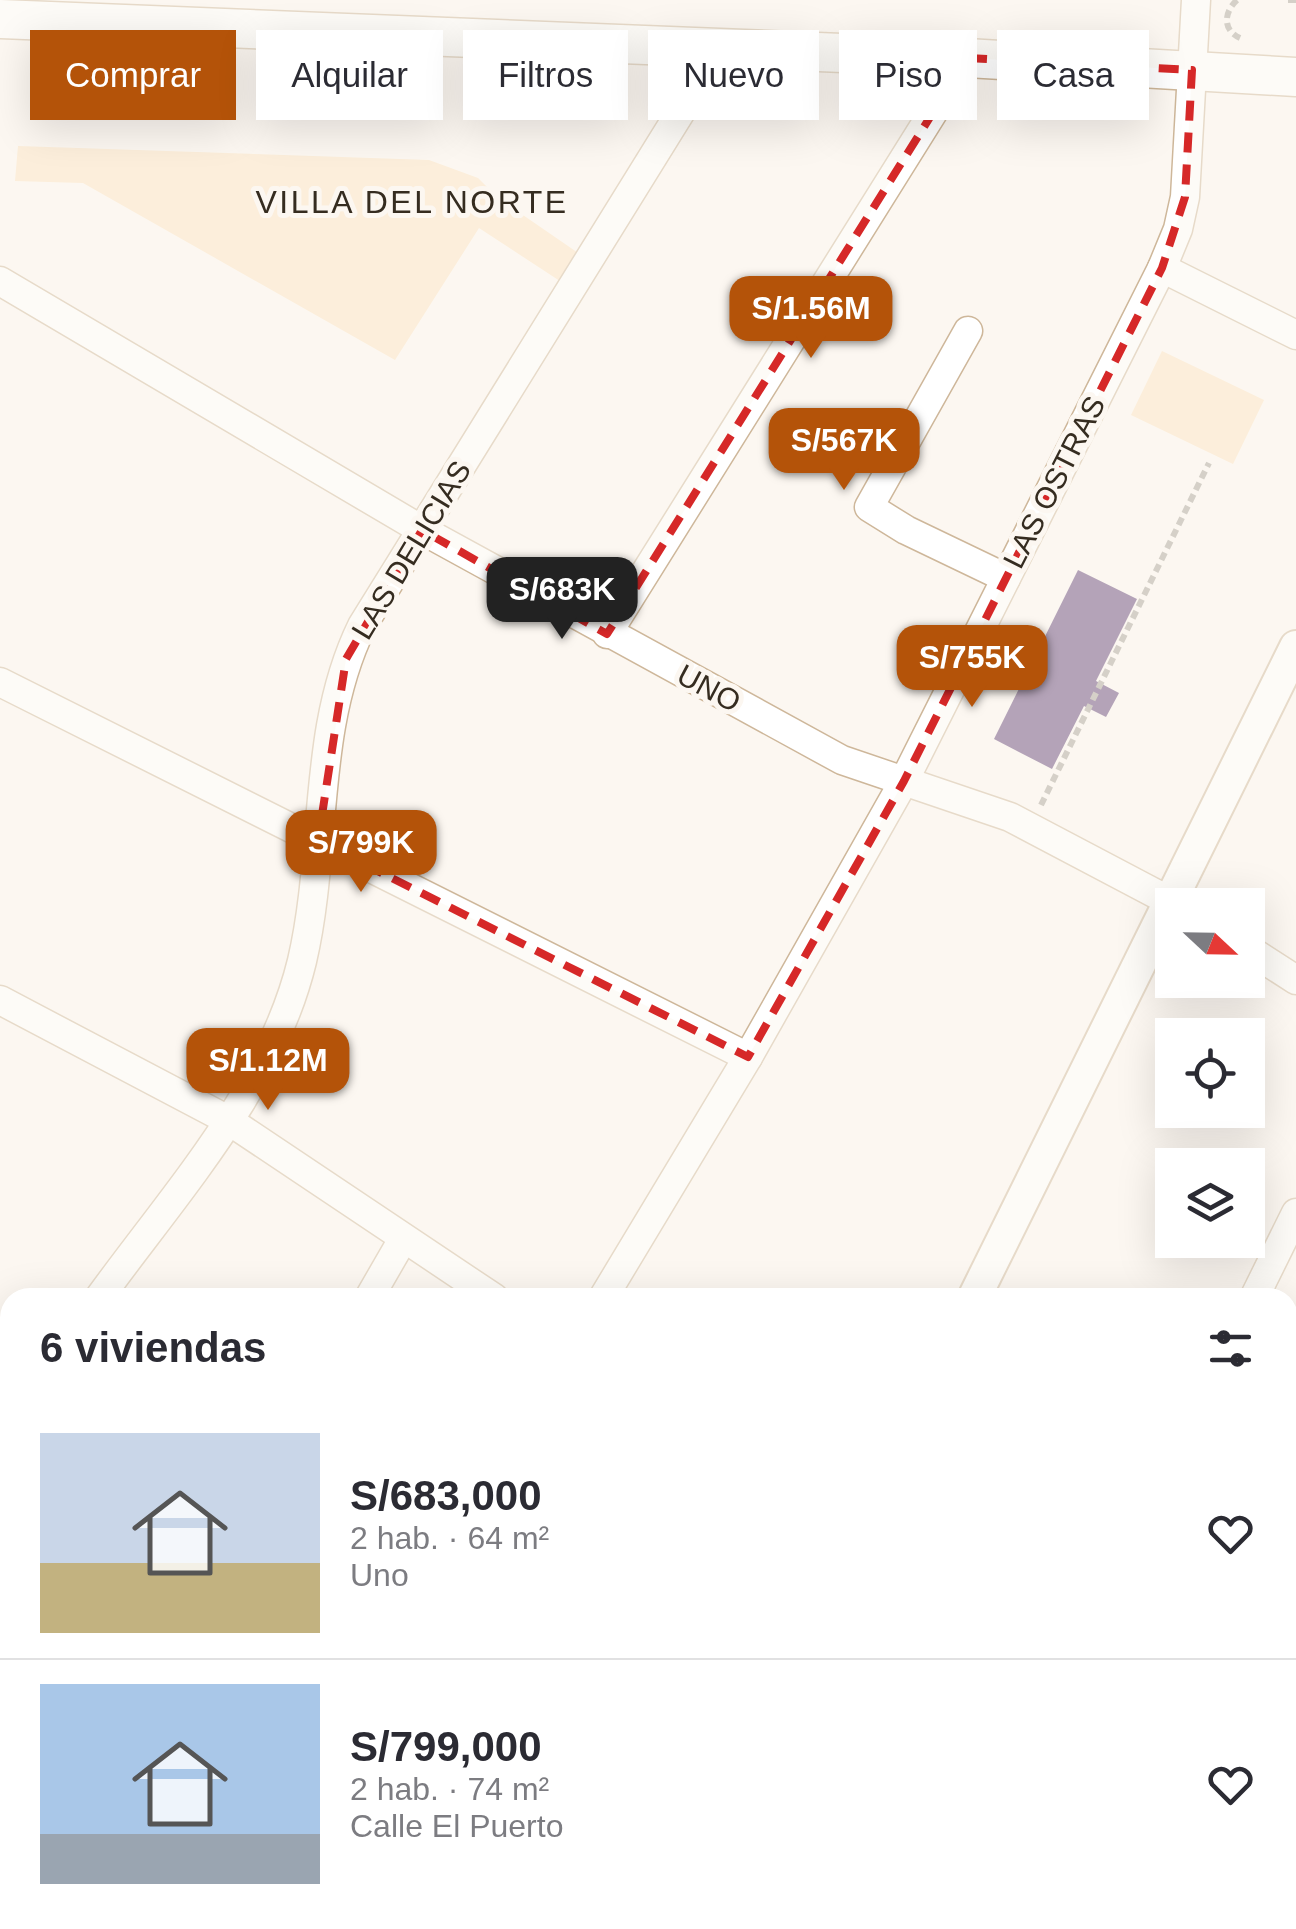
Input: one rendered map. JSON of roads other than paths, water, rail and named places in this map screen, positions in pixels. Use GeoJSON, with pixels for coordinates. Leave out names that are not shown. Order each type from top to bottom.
{"type":"FeatureCollection","features":[{"type":"Feature","properties":{"kind":"main road"},"geometry":{"type":"LineString","coordinates":[[0,18],[648,47]]}},
{"type":"Feature","properties":{"kind":"main road"},"geometry":{"type":"LineString","coordinates":[[977,59],[1296,77]]}},
{"type":"Feature","properties":{"kind":"street","name":"LAS OSTRAS"},"geometry":{"type":"LineString","coordinates":[[609,1288],[748,1057],[904,781],[1162,268],[1178,229],[1185,197],[1196,0]]}},
{"type":"Feature","properties":{"kind":"street","name":"LAS DELICIAS"},"geometry":{"type":"LineString","coordinates":[[106,1288],[228,1120],[266,1059],[287,1009],[302,959],[333,703],[346,659],[362,626],[676,120]]}},
{"type":"Feature","properties":{"kind":"street"},"geometry":{"type":"LineString","coordinates":[[607,634],[928,120]]}},
{"type":"Feature","properties":{"kind":"street"},"geometry":{"type":"LineString","coordinates":[[1162,268],[1296,334]]}},
{"type":"Feature","properties":{"kind":"street","name":"UNO"},"geometry":{"type":"LineString","coordinates":[[0,281],[422,530],[842,760],[1010,817],[1155,893]]}},
{"type":"Feature","properties":{"kind":"street"},"geometry":{"type":"LineString","coordinates":[[968,331],[869,508],[1006,578]]}},
{"type":"Feature","properties":{"kind":"street"},"geometry":{"type":"LineString","coordinates":[[1181,888],[1296,647]]}},
{"type":"Feature","properties":{"kind":"street"},"geometry":{"type":"LineString","coordinates":[[0,682],[748,1057]]}},
{"type":"Feature","properties":{"kind":"street"},"geometry":{"type":"LineString","coordinates":[[979,1288],[1155,941]]}},
{"type":"Feature","properties":{"kind":"street"},"geometry":{"type":"LineString","coordinates":[[1265,961],[1296,980]]}},
{"type":"Feature","properties":{"kind":"street"},"geometry":{"type":"LineString","coordinates":[[0,1000],[228,1120],[479,1288]]}},
{"type":"Feature","properties":{"kind":"street"},"geometry":{"type":"LineString","coordinates":[[1259,1288],[1296,1214]]}},
{"type":"Feature","properties":{"kind":"street"},"geometry":{"type":"LineString","coordinates":[[375,1288],[403,1239]]}},
{"type":"Feature","properties":{"kind":"district","name":"VILLA DEL NORTE"},"geometry":{"type":"Point","coordinates":[412,202]}}]}
